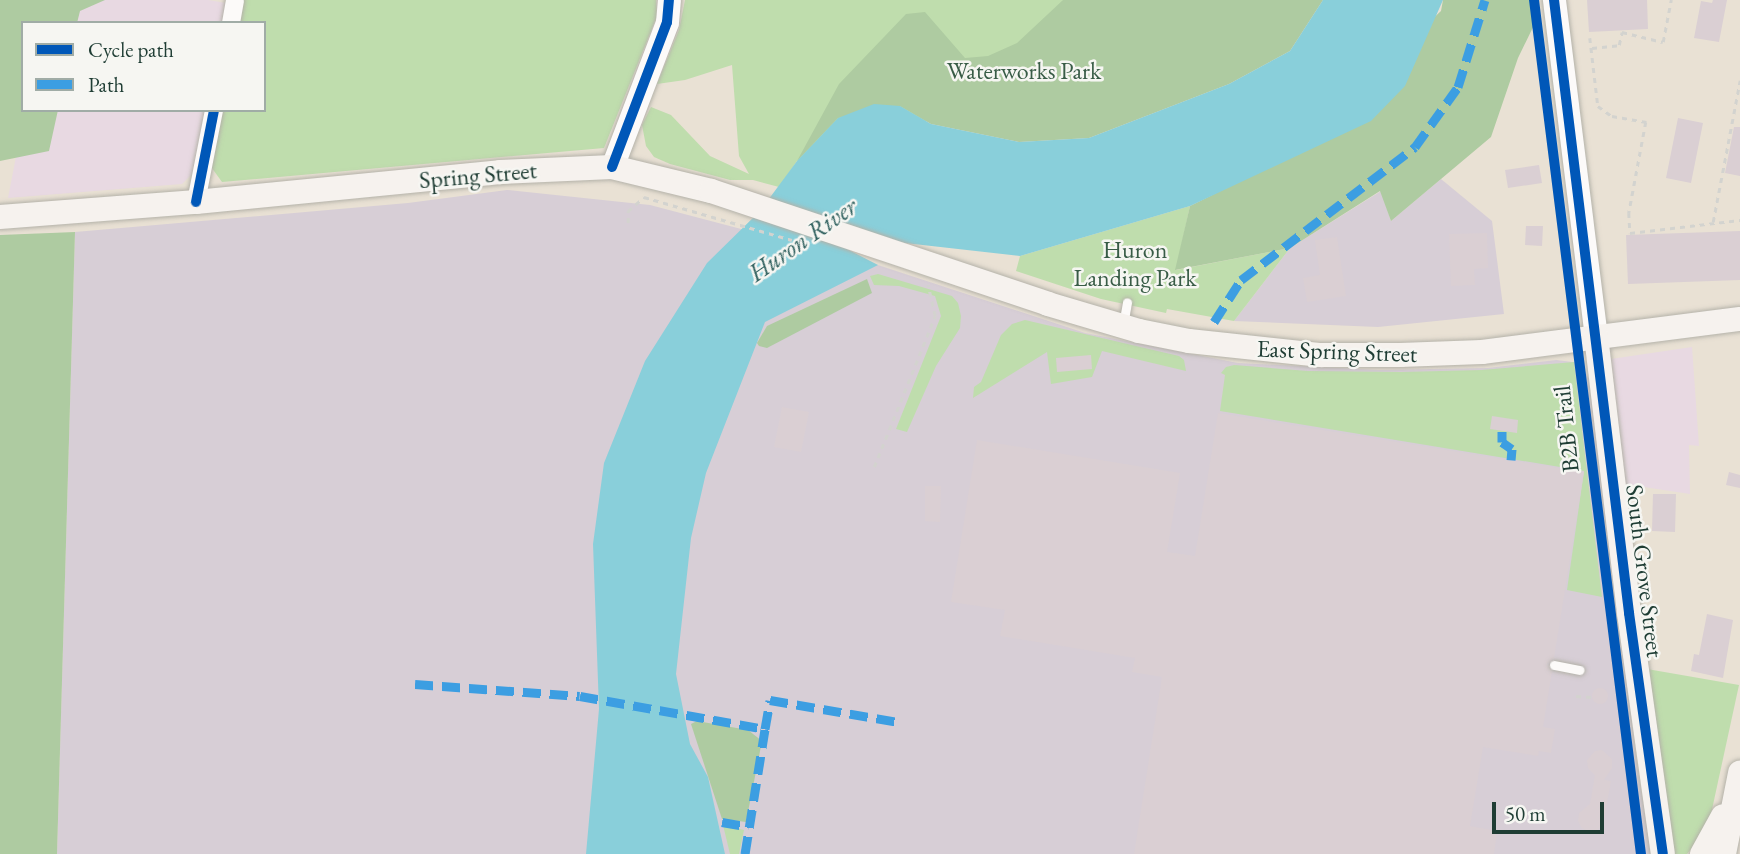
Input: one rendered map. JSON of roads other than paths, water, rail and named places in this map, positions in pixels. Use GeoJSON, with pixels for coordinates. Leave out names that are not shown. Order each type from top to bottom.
{"type":"FeatureCollection","features":[{"type":"Feature","properties":{"kind":"main road","name":"Spring Street"},"geometry":{"type":"LineString","coordinates":[[0,217],[196,202],[500,172],[612,167],[711,191],[936,278]]}},
{"type":"Feature","properties":{"kind":"main road","name":"East Spring Street"},"geometry":{"type":"LineString","coordinates":[[936,278],[1189,341],[1321,355],[1482,352],[1740,319]]}},
{"type":"Feature","properties":{"kind":"main road","name":"South Grove Street"},"geometry":{"type":"LineString","coordinates":[[1596,337],[1629,613],[1663,854]]}},
{"type":"Feature","properties":{"kind":"main road"},"geometry":{"type":"LineString","coordinates":[[1702,854],[1738,784]]}},
{"type":"Feature","properties":{"kind":"main road"},"geometry":{"type":"LineString","coordinates":[[1724,854],[1738,784]]}},
{"type":"Feature","properties":{"kind":"street"},"geometry":{"type":"LineString","coordinates":[[231,21],[235,0]]}},
{"type":"Feature","properties":{"kind":"street"},"geometry":{"type":"LineString","coordinates":[[612,167],[667,22],[669,0]]}},
{"type":"Feature","properties":{"kind":"street","name":"South Grove Street"},"geometry":{"type":"LineString","coordinates":[[1554,0],[1596,337]]}},
{"type":"Feature","properties":{"kind":"street"},"geometry":{"type":"LineString","coordinates":[[196,202],[214,112]]}},
{"type":"Feature","properties":{"kind":"lane"},"geometry":{"type":"LineString","coordinates":[[1123,326],[1127,302]]}},
{"type":"Feature","properties":{"kind":"lane"},"geometry":{"type":"LineString","coordinates":[[1554,665],[1580,670]]}},
{"type":"Feature","properties":{"kind":"water","name":"Huron River"},"geometry":{"type":"Polygon","coordinates":[[[1323,0],[1443,0],[1405,86],[1371,121],[1190,206],[1020,256],[816,233],[878,265],[765,322],[706,473],[691,538],[676,674],[690,744],[708,777],[725,854],[586,854],[599,709],[593,544],[604,463],[645,361],[707,263],[760,211],[797,161],[838,118],[874,104],[900,106],[931,124],[1019,142],[1089,138],[1229,84],[1290,51],[1323,0]]]}},
{"type":"Feature","properties":{"kind":"park label","name":"Waterworks Park"},"geometry":{"type":"Point","coordinates":[1024,71]}},
{"type":"Feature","properties":{"kind":"park label","name":"Huron Landing Park"},"geometry":{"type":"Point","coordinates":[1135,264]}}]}
